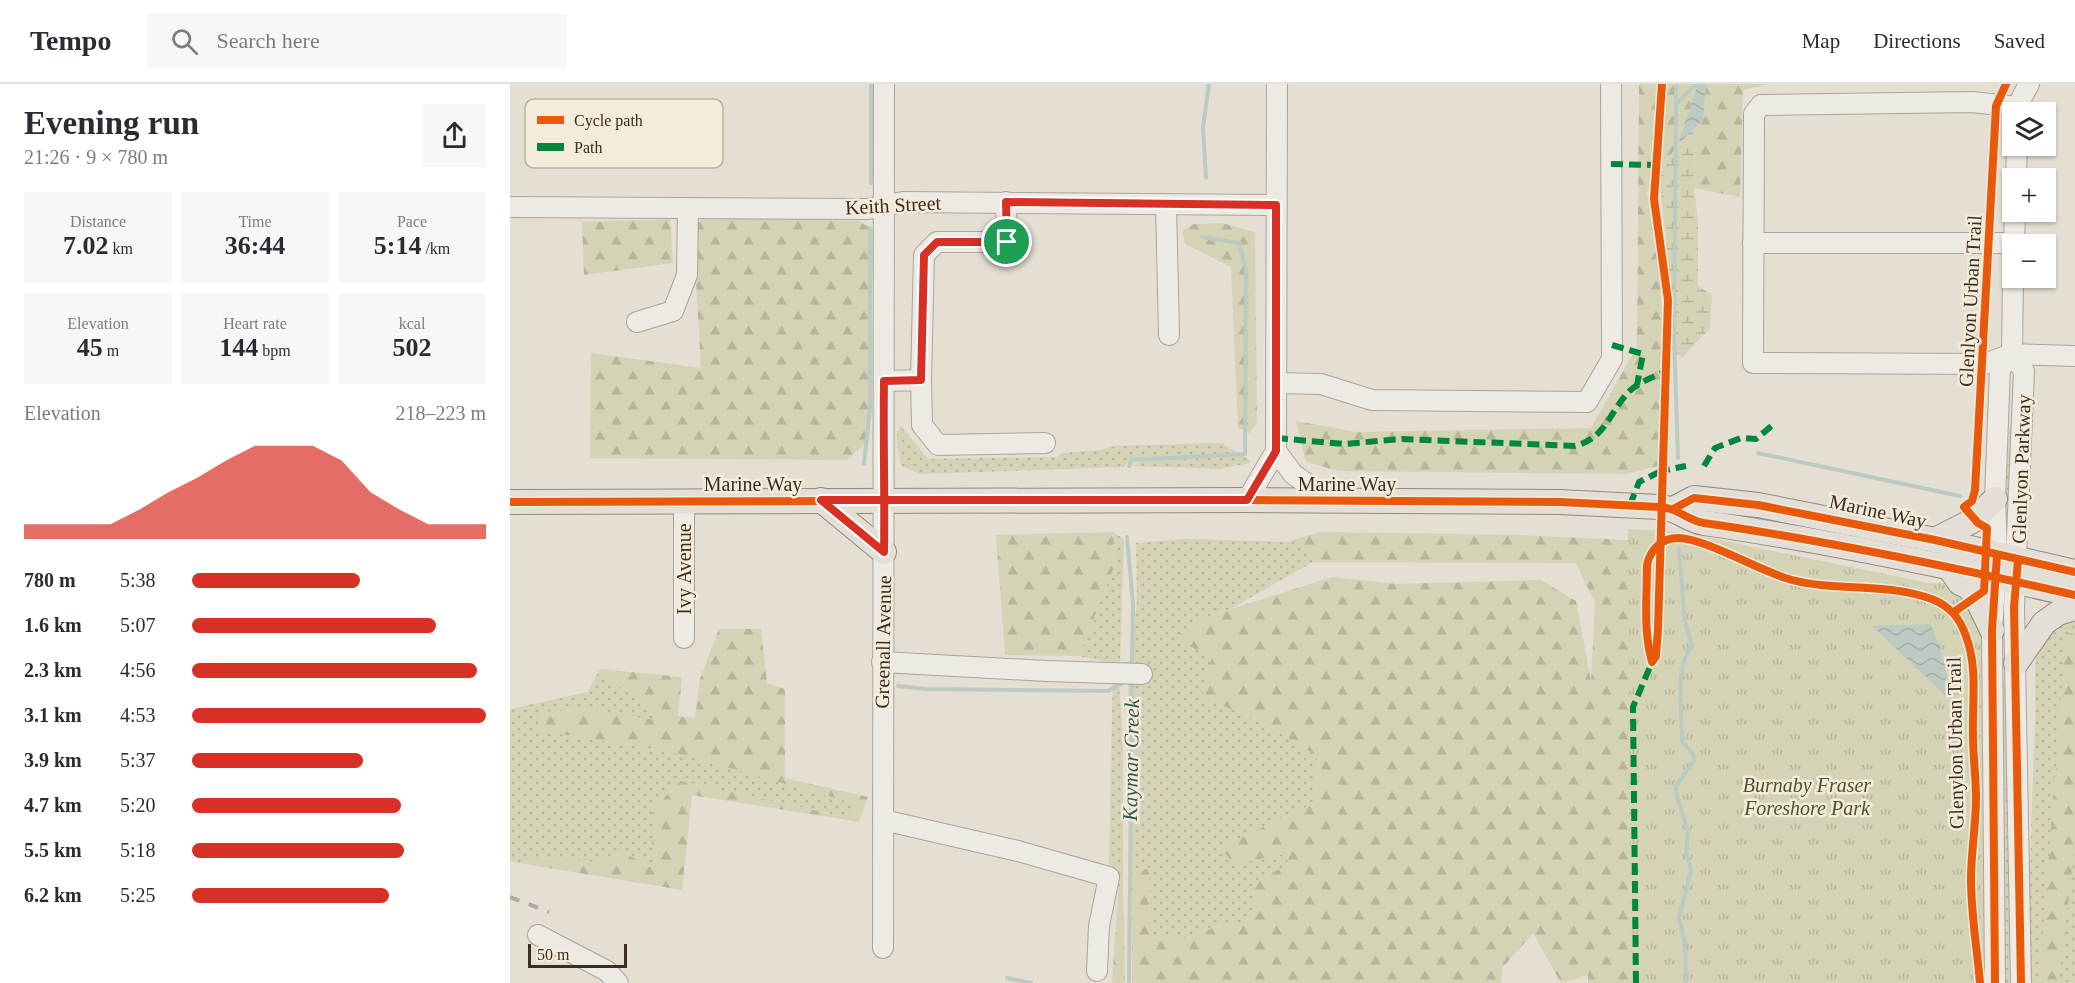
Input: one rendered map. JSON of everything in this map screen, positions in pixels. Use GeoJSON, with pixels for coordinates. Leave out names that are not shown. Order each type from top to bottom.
{"type":"FeatureCollection","features":[{"type":"Feature","properties":{"kind":"main road","name":"Marine Way"},"geometry":{"type":"LineString","coordinates":[[511,497],[821,500],[884,507],[1247,500],[1560,502],[1675,508],[1694,498],[1758,505],[1935,540],[2075,595]]}},
{"type":"Feature","properties":{"kind":"main road"},"geometry":{"type":"LineString","coordinates":[[1935,540],[1974,519],[1995,499]]}},
{"type":"Feature","properties":{"kind":"main road"},"geometry":{"type":"LineString","coordinates":[[821,500],[884,552]]}},
{"type":"Feature","properties":{"kind":"main road","name":"Marine Way"},"geometry":{"type":"LineString","coordinates":[[1675,508],[1692,521],[1778,534],[1948,566],[2075,572]]}},
{"type":"Feature","properties":{"kind":"main road"},"geometry":{"type":"LineString","coordinates":[[1948,566],[1960,583],[1969,588],[1976,597],[1992,630]]}},
{"type":"Feature","properties":{"kind":"main road"},"geometry":{"type":"LineString","coordinates":[[2016,663],[2044,623],[2058,613],[2075,608]]}},
{"type":"Feature","properties":{"kind":"street","name":"Greenall Avenue"},"geometry":{"type":"LineString","coordinates":[[883,948],[884,84]]}},
{"type":"Feature","properties":{"kind":"street"},"geometry":{"type":"LineString","coordinates":[[1247,500],[1276,451],[1277,84]]}},
{"type":"Feature","properties":{"kind":"street"},"geometry":{"type":"LineString","coordinates":[[1277,383],[1321,384],[1372,400],[1587,402],[1612,359],[1611,84]]}},
{"type":"Feature","properties":{"kind":"street"},"geometry":{"type":"LineString","coordinates":[[2021,102],[2029,84]]}},
{"type":"Feature","properties":{"kind":"street"},"geometry":{"type":"LineString","coordinates":[[2002,107],[1972,102],[1761,105],[1754,114],[1753,363],[1984,364],[2012,354],[2075,356]]}},
{"type":"Feature","properties":{"kind":"street","name":"Keith Street"},"geometry":{"type":"LineString","coordinates":[[510,207],[689,217],[868,209],[903,202],[1276,205]]}},
{"type":"Feature","properties":{"kind":"street"},"geometry":{"type":"LineString","coordinates":[[1006,202],[1007,242],[937,242],[924,255],[922,424],[938,444],[1045,443]]}},
{"type":"Feature","properties":{"kind":"street"},"geometry":{"type":"LineString","coordinates":[[1166,205],[1168,335]]}},
{"type":"Feature","properties":{"kind":"street"},"geometry":{"type":"LineString","coordinates":[[638,322],[673,310],[687,275],[689,217]]}},
{"type":"Feature","properties":{"kind":"street"},"geometry":{"type":"LineString","coordinates":[[1753,243],[2002,244]]}},
{"type":"Feature","properties":{"kind":"street","name":"Glenlyon Parkway"},"geometry":{"type":"LineString","coordinates":[[1995,983],[1992,630],[2007,568],[2024,371],[2012,354],[2013,288]]}},
{"type":"Feature","properties":{"kind":"street","name":"Glenlyon Parkway"},"geometry":{"type":"LineString","coordinates":[[2012,354],[2000,369],[1995,499],[2014,607],[2021,983]]}},
{"type":"Feature","properties":{"kind":"street"},"geometry":{"type":"LineString","coordinates":[[884,381],[921,380]]}},
{"type":"Feature","properties":{"kind":"street"},"geometry":{"type":"LineString","coordinates":[[1276,451],[1293,474],[1307,484],[1317,501]]}},
{"type":"Feature","properties":{"kind":"street","name":"Ivy Avenue"},"geometry":{"type":"LineString","coordinates":[[684,500],[684,638]]}},
{"type":"Feature","properties":{"kind":"street"},"geometry":{"type":"LineString","coordinates":[[882,662],[1133,674]]}},
{"type":"Feature","properties":{"kind":"street"},"geometry":{"type":"LineString","coordinates":[[883,820],[1018,851],[1109,877],[1099,926],[1097,971]]}},
{"type":"Feature","properties":{"kind":"street"},"geometry":{"type":"LineString","coordinates":[[538,935],[607,971],[618,983]]}},
{"type":"Feature","properties":{"kind":"path"},"geometry":{"type":"LineString","coordinates":[[1664,387],[1666,373]]}},
{"type":"Feature","properties":{"kind":"green space"},"geometry":{"type":"Polygon","coordinates":[[[1639,84],[1698,84],[1678,144],[1647,192],[1660,278],[1662,321],[1658,466],[1627,474],[1339,471],[1306,462],[1296,421],[1356,432],[1591,428],[1637,347],[1639,84]]]}},
{"type":"Feature","properties":{"kind":"green space"},"geometry":{"type":"Polygon","coordinates":[[[1706,84],[1768,84],[1743,90],[1740,197],[1694,188],[1695,127],[1703,120],[1706,84]]]}},
{"type":"Feature","properties":{"kind":"green space"},"geometry":{"type":"Polygon","coordinates":[[[1695,127],[1694,188],[1698,222],[1698,286],[1712,295],[1710,328],[1682,358],[1670,347],[1672,301],[1659,174],[1678,144],[1695,127]]]}},
{"type":"Feature","properties":{"kind":"green space"},"geometry":{"type":"Polygon","coordinates":[[[705,217],[859,221],[874,230],[867,442],[847,460],[590,458],[591,353],[701,368],[693,228],[705,217]]]}},
{"type":"Feature","properties":{"kind":"green space"},"geometry":{"type":"Polygon","coordinates":[[[670,219],[673,263],[584,275],[582,222],[670,219]]]}},
{"type":"Feature","properties":{"kind":"green space"},"geometry":{"type":"Polygon","coordinates":[[[1222,223],[1255,232],[1257,423],[1250,433],[1238,428],[1231,267],[1185,244],[1183,231],[1194,224],[1222,223]]]}},
{"type":"Feature","properties":{"kind":"green space"},"geometry":{"type":"Polygon","coordinates":[[[900,425],[928,459],[1057,457],[1062,453],[1100,450],[1115,446],[1221,443],[1250,460],[1250,463],[1219,469],[1133,466],[1138,462],[1134,458],[1124,467],[921,474],[902,466],[897,440],[900,425]]]}},
{"type":"Feature","properties":{"kind":"green space"},"geometry":{"type":"Polygon","coordinates":[[[2009,428],[2014,428],[2014,497],[2006,496],[2009,428]]]}},
{"type":"Feature","properties":{"kind":"green space","name":"Burnaby Fraser Foreshore Park"},"geometry":{"type":"Polygon","coordinates":[[[1628,529],[1680,532],[1929,583],[1947,583],[1953,585],[1964,596],[1982,638],[1988,983],[1631,983],[1628,529]]]}},
{"type":"Feature","properties":{"kind":"green space"},"geometry":{"type":"Polygon","coordinates":[[[1113,532],[1124,539],[1120,664],[1130,661],[1137,602],[1136,543],[1185,539],[1289,542],[1299,538],[1313,562],[1230,609],[1197,620],[1176,639],[1212,657],[1203,697],[1262,722],[1317,756],[1315,803],[1220,847],[1234,864],[1289,853],[1287,865],[1261,878],[1254,886],[1253,915],[1245,925],[1220,925],[1184,939],[1150,937],[1149,867],[1132,881],[1128,680],[1119,684],[1123,737],[1123,889],[1118,894],[1118,868],[1109,865],[1113,663],[1079,656],[1115,565],[1113,532]]]}},
{"type":"Feature","properties":{"kind":"green space"},"geometry":{"type":"Polygon","coordinates":[[[1113,532],[1115,565],[1079,656],[1005,655],[996,535],[1113,532]]]}},
{"type":"Feature","properties":{"kind":"green space"},"geometry":{"type":"Polygon","coordinates":[[[1322,532],[1521,535],[1647,541],[1646,983],[1588,983],[1588,975],[1561,983],[1533,933],[1502,968],[1501,983],[1132,983],[1132,881],[1149,866],[1150,937],[1184,939],[1220,925],[1245,925],[1253,915],[1254,886],[1261,878],[1287,865],[1289,853],[1234,864],[1220,847],[1315,803],[1317,756],[1262,722],[1202,697],[1212,657],[1175,639],[1197,620],[1332,577],[1396,584],[1541,580],[1576,601],[1591,681],[1595,603],[1576,563],[1313,562],[1299,538],[1322,532]]]}},
{"type":"Feature","properties":{"kind":"green space"},"geometry":{"type":"Polygon","coordinates":[[[2075,615],[2075,983],[2029,983],[2030,855],[2037,650],[2039,639],[2075,615]]]}},
{"type":"Feature","properties":{"kind":"green space"},"geometry":{"type":"Polygon","coordinates":[[[719,629],[761,629],[767,683],[785,689],[785,778],[868,797],[859,822],[692,795],[682,890],[519,863],[544,858],[595,862],[625,853],[652,868],[653,809],[681,781],[854,819],[853,803],[673,752],[536,730],[543,712],[588,709],[661,721],[600,669],[682,677],[678,716],[695,718],[700,679],[719,629]]]}},
{"type":"Feature","properties":{"kind":"green space"},"geometry":{"type":"Polygon","coordinates":[[[2075,633],[2075,844],[2059,983],[2039,983],[2065,646],[2067,634],[2075,633]]]}},
{"type":"Feature","properties":{"kind":"green space"},"geometry":{"type":"Polygon","coordinates":[[[600,669],[662,722],[588,709],[543,712],[536,730],[673,752],[853,803],[854,819],[681,781],[653,809],[653,868],[625,853],[595,862],[544,858],[519,863],[510,861],[510,709],[588,692],[600,669]]]}},
{"type":"Feature","properties":{"kind":"green space"},"geometry":{"type":"Polygon","coordinates":[[[1997,684],[2007,684],[2013,983],[2003,983],[1997,684]]]}},
{"type":"Feature","properties":{"kind":"green space"},"geometry":{"type":"Polygon","coordinates":[[[1123,889],[1125,983],[1112,983],[1118,894],[1123,889]]]}},
{"type":"Feature","properties":{"kind":"water"},"geometry":{"type":"Polygon","coordinates":[[[1698,84],[1706,84],[1703,120],[1678,144],[1698,84]]]}},
{"type":"Feature","properties":{"kind":"water"},"geometry":{"type":"Polygon","coordinates":[[[1931,624],[1946,666],[1946,696],[1872,626],[1931,624]]]}},
{"type":"Feature","properties":{"kind":"waterway"},"geometry":{"type":"LineString","coordinates":[[871,84],[871,183]]}},
{"type":"Feature","properties":{"kind":"waterway","name":"Kaymar Creek"},"geometry":{"type":"LineString","coordinates":[[1206,178],[1203,127],[1209,84]]}},
{"type":"Feature","properties":{"kind":"waterway"},"geometry":{"type":"LineString","coordinates":[[1676,84],[1676,104]]}},
{"type":"Feature","properties":{"kind":"waterway"},"geometry":{"type":"LineString","coordinates":[[1678,458],[1674,332],[1676,104],[1697,84]]}},
{"type":"Feature","properties":{"kind":"waterway"},"geometry":{"type":"LineString","coordinates":[[864,463],[870,409],[870,228]]}},
{"type":"Feature","properties":{"kind":"waterway","name":"Kaymar Creek"},"geometry":{"type":"LineString","coordinates":[[1129,466],[1132,460],[1245,454],[1246,269],[1239,243],[1202,237]]}},
{"type":"Feature","properties":{"kind":"waterway"},"geometry":{"type":"LineString","coordinates":[[1758,453],[1960,496]]}},
{"type":"Feature","properties":{"kind":"waterway","name":"Kaymar Creek"},"geometry":{"type":"LineString","coordinates":[[1127,537],[1133,604],[1132,668]]}},
{"type":"Feature","properties":{"kind":"waterway"},"geometry":{"type":"LineString","coordinates":[[1679,549],[1685,622],[1692,645],[1686,656],[1681,679],[1682,742],[1693,754],[1694,761],[1676,785],[1676,793],[1688,831],[1686,853],[1691,870],[1679,918],[1685,944],[1686,983]]}},
{"type":"Feature","properties":{"kind":"waterway","name":"Kaymar Creek"},"geometry":{"type":"LineString","coordinates":[[1129,983],[1132,679]]}},
{"type":"Feature","properties":{"kind":"waterway"},"geometry":{"type":"LineString","coordinates":[[898,686],[926,689],[1108,691],[1126,681]]}},
{"type":"Feature","properties":{"kind":"waterway"},"geometry":{"type":"LineString","coordinates":[[1007,978],[1031,983]]}},
{"type":"Feature","properties":{"kind":"railway"},"geometry":{"type":"LineString","coordinates":[[510,897],[549,912]]}},
{"type":"Feature","properties":{"kind":"marked path"},"geometry":{"type":"LineString","coordinates":[[1611,164],[1655,165]]}},
{"type":"Feature","properties":{"kind":"marked path"},"geometry":{"type":"LineString","coordinates":[[1612,345],[1643,354],[1637,385]]}},
{"type":"Feature","properties":{"kind":"marked path"},"geometry":{"type":"LineString","coordinates":[[1276,438],[1344,444],[1402,439],[1575,446],[1593,438],[1625,396],[1634,388],[1666,371]]}},
{"type":"Feature","properties":{"kind":"marked path"},"geometry":{"type":"LineString","coordinates":[[1704,466],[1715,448],[1741,438],[1756,439],[1775,423]]}},
{"type":"Feature","properties":{"kind":"marked path"},"geometry":{"type":"LineString","coordinates":[[1661,468],[1661,471],[1686,466]]}},
{"type":"Feature","properties":{"kind":"marked path"},"geometry":{"type":"LineString","coordinates":[[1630,505],[1639,482],[1661,471]]}},
{"type":"Feature","properties":{"kind":"marked path"},"geometry":{"type":"LineString","coordinates":[[1636,983],[1633,707],[1652,662]]}},
{"type":"Feature","properties":{"kind":"cycle path","name":"Glenylon Urban Trail"},"geometry":{"type":"LineString","coordinates":[[1662,84],[1654,199],[1668,300],[1658,629],[1656,656],[1652,662],[1646,626],[1647,565],[1657,546],[1662,543],[1666,540],[1678,538],[1703,543],[1792,580],[1810,584],[1917,594],[1934,600],[1950,610],[1961,624],[1972,660],[1976,798],[1971,892],[1980,983]]}},
{"type":"Feature","properties":{"kind":"cycle path","name":"Glenlyon Urban Trail"},"geometry":{"type":"LineString","coordinates":[[1954,612],[1984,591],[1987,528],[1978,523],[1964,507],[1972,501],[1975,490],[1996,106],[2006,84]]}},
{"type":"Feature","properties":{"kind":"cycle path"},"geometry":{"type":"LineString","coordinates":[[1675,508],[1694,498],[1758,505],[1935,540],[2075,572]]}},
{"type":"Feature","properties":{"kind":"cycle path"},"geometry":{"type":"LineString","coordinates":[[510,502],[1247,500],[1560,502],[1659,507],[1704,523],[1890,555],[2075,595]]}},
{"type":"Feature","properties":{"kind":"cycle path"},"geometry":{"type":"LineString","coordinates":[[1995,983],[1992,630],[1997,555]]}},
{"type":"Feature","properties":{"kind":"cycle path"},"geometry":{"type":"LineString","coordinates":[[2018,560],[2014,607],[2021,983]]}},
{"type":"Feature","properties":{"kind":"route"},"geometry":{"type":"LineString","coordinates":[[1007,242],[937,242],[924,255],[921,380],[884,381],[883,470],[884,500],[885,527],[884,552],[821,500],[884,500],[1247,500],[1276,451],[1276,205],[1006,202],[1007,242]]}}]}
